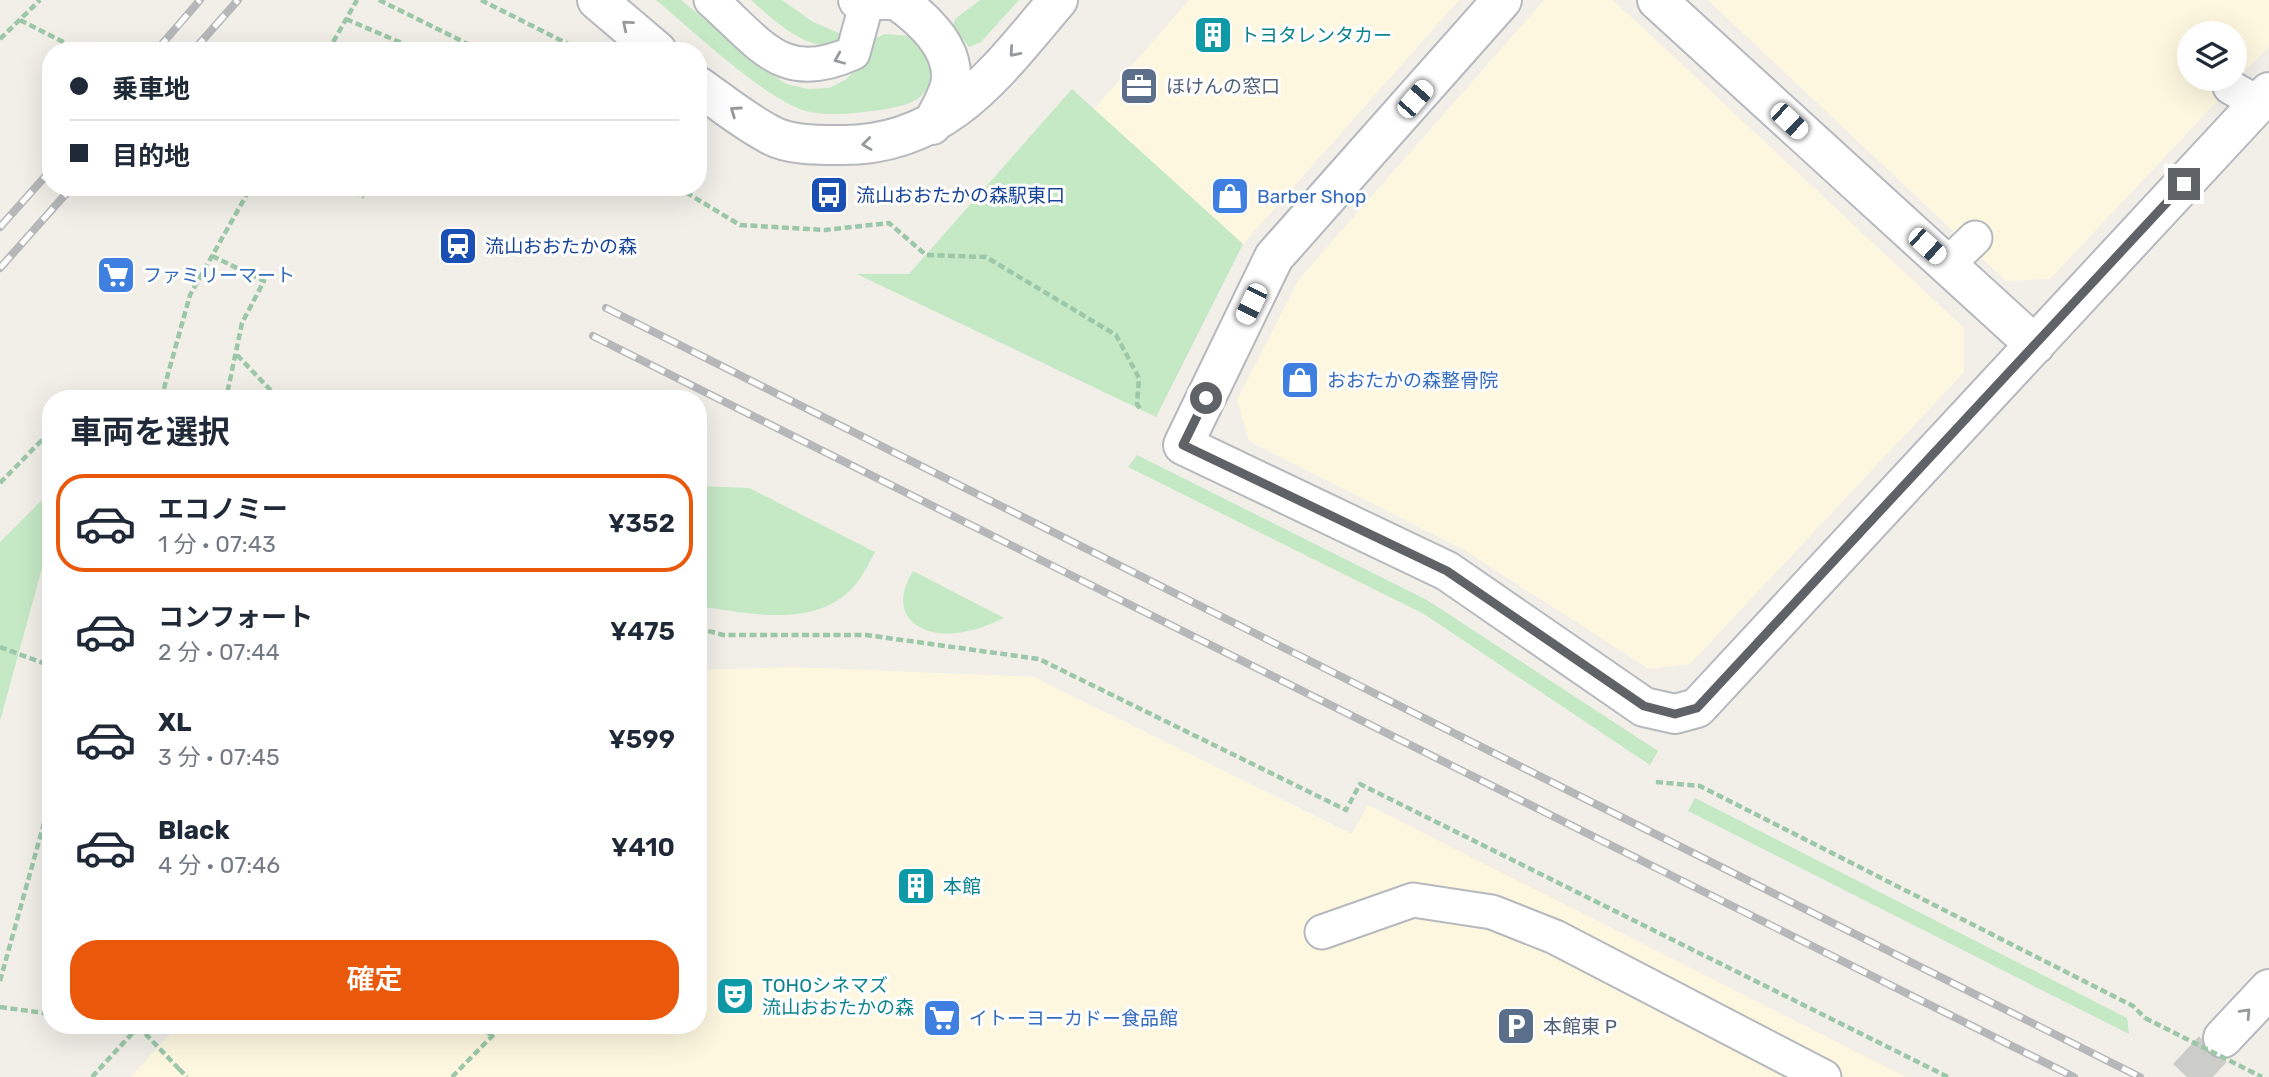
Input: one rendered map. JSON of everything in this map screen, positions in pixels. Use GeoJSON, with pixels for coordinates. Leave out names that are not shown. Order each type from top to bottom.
{"type":"FeatureCollection","features":[{"type":"Feature","properties":{"kind":"street"},"geometry":{"type":"LineString","coordinates":[[597,0],[646,42]]}},
{"type":"Feature","properties":{"kind":"street"},"geometry":{"type":"LineString","coordinates":[[707,92],[771,136],[812,145],[855,146],[890,141],[932,125],[957,109],[996,72],[1058,0]]}},
{"type":"Feature","properties":{"kind":"street"},"geometry":{"type":"LineString","coordinates":[[1502,0],[1274,257],[1183,445],[1447,571],[1644,706],[1675,714],[1697,708],[2035,345],[2252,94]]}},
{"type":"Feature","properties":{"kind":"street"},"geometry":{"type":"LineString","coordinates":[[1657,0],[2035,345]]}},
{"type":"Feature","properties":{"kind":"street"},"geometry":{"type":"LineString","coordinates":[[881,1],[922,18],[935,32],[950,68],[947,94],[932,125]]}},
{"type":"Feature","properties":{"kind":"street"},"geometry":{"type":"LineString","coordinates":[[2223,1038],[2269,989]]}},
{"type":"Feature","properties":{"kind":"lane"},"geometry":{"type":"LineString","coordinates":[[711,0],[780,60],[803,67],[828,64],[853,53],[881,1]]}},
{"type":"Feature","properties":{"kind":"lane"},"geometry":{"type":"LineString","coordinates":[[1947,265],[1975,238]]}},
{"type":"Feature","properties":{"kind":"lane"},"geometry":{"type":"LineString","coordinates":[[1322,932],[1413,900],[1492,912],[1555,937],[1824,1077]]}},
{"type":"Feature","properties":{"kind":"path"},"geometry":{"type":"LineString","coordinates":[[0,39],[40,0]]}},
{"type":"Feature","properties":{"kind":"path"},"geometry":{"type":"LineString","coordinates":[[333,42],[357,0]]}},
{"type":"Feature","properties":{"kind":"path"},"geometry":{"type":"LineString","coordinates":[[379,0],[464,42]]}},
{"type":"Feature","properties":{"kind":"path"},"geometry":{"type":"LineString","coordinates":[[481,0],[563,42]]}},
{"type":"Feature","properties":{"kind":"path"},"geometry":{"type":"LineString","coordinates":[[346,19],[399,42]]}},
{"type":"Feature","properties":{"kind":"path"},"geometry":{"type":"LineString","coordinates":[[20,20],[63,42]]}},
{"type":"Feature","properties":{"kind":"path"},"geometry":{"type":"LineString","coordinates":[[164,390],[190,295],[246,196]]}},
{"type":"Feature","properties":{"kind":"path"},"geometry":{"type":"LineString","coordinates":[[692,196],[740,225],[825,230],[889,223],[926,255],[986,257],[1116,335],[1139,378],[1137,404],[1141,410]]}},
{"type":"Feature","properties":{"kind":"path"},"geometry":{"type":"LineString","coordinates":[[212,256],[264,281],[242,323],[229,390]]}},
{"type":"Feature","properties":{"kind":"path"},"geometry":{"type":"LineString","coordinates":[[236,354],[270,390]]}},
{"type":"Feature","properties":{"kind":"path"},"geometry":{"type":"LineString","coordinates":[[0,482],[42,441]]}},
{"type":"Feature","properties":{"kind":"path"},"geometry":{"type":"LineString","coordinates":[[707,631],[723,635],[866,635],[1039,659],[1346,810],[1360,784],[1948,1077]]}},
{"type":"Feature","properties":{"kind":"path"},"geometry":{"type":"LineString","coordinates":[[0,647],[42,663]]}},
{"type":"Feature","properties":{"kind":"path"},"geometry":{"type":"LineString","coordinates":[[1656,782],[1700,786],[2133,1006],[2144,1018],[2262,1077]]}},
{"type":"Feature","properties":{"kind":"path"},"geometry":{"type":"LineString","coordinates":[[0,981],[42,830]]}},
{"type":"Feature","properties":{"kind":"path"},"geometry":{"type":"LineString","coordinates":[[0,1006],[42,1013]]}},
{"type":"Feature","properties":{"kind":"path"},"geometry":{"type":"LineString","coordinates":[[92,1077],[132,1034]]}},
{"type":"Feature","properties":{"kind":"path"},"geometry":{"type":"LineString","coordinates":[[146,1034],[187,1077]]}},
{"type":"Feature","properties":{"kind":"path"},"geometry":{"type":"LineString","coordinates":[[452,1077],[492,1036],[490,1034]]}},
{"type":"Feature","properties":{"kind":"shaded area"},"geometry":{"type":"Polygon","coordinates":[[[1189,0],[1459,0],[1243,244],[1094,109],[1189,0]]]}},
{"type":"Feature","properties":{"kind":"shaded area"},"geometry":{"type":"Polygon","coordinates":[[[1544,0],[1613,0],[1964,328],[1964,372],[1690,664],[1649,669],[1464,550],[1249,441],[1237,400],[1299,279],[1544,0]]]}},
{"type":"Feature","properties":{"kind":"shaded area"},"geometry":{"type":"Polygon","coordinates":[[[1708,0],[2269,0],[2269,46],[2247,69],[2247,21],[2177,21],[2177,91],[2227,91],[2050,279],[2006,281],[1708,0]]]}},
{"type":"Feature","properties":{"kind":"shaded area"},"geometry":{"type":"Polygon","coordinates":[[[792,667],[1034,677],[1352,834],[1368,805],[1906,1077],[131,1077],[170,1034],[707,1034],[707,670],[792,667]]]}},
{"type":"Feature","properties":{"kind":"green space"},"geometry":{"type":"Polygon","coordinates":[[[656,0],[681,0],[786,84],[808,89],[829,88],[845,80],[866,61],[876,38],[885,34],[923,37],[938,65],[924,93],[911,102],[880,110],[825,114],[790,105],[750,79],[656,0]]]}},
{"type":"Feature","properties":{"kind":"green space"},"geometry":{"type":"Polygon","coordinates":[[[751,0],[782,0],[813,22],[839,33],[840,38],[830,44],[819,45],[806,41],[793,34],[751,0]]]}},
{"type":"Feature","properties":{"kind":"green space"},"geometry":{"type":"Polygon","coordinates":[[[980,0],[1019,0],[981,42],[969,47],[953,26],[955,19],[980,0]]]}},
{"type":"Feature","properties":{"kind":"green space"},"geometry":{"type":"Polygon","coordinates":[[[1072,89],[1243,244],[1156,417],[857,274],[909,274],[1072,89]]]}},
{"type":"Feature","properties":{"kind":"green space"},"geometry":{"type":"Polygon","coordinates":[[[1137,455],[1427,600],[1658,751],[1650,765],[1424,614],[1128,467],[1137,455]]]}},
{"type":"Feature","properties":{"kind":"green space"},"geometry":{"type":"Polygon","coordinates":[[[707,486],[749,488],[875,552],[855,585],[839,599],[821,608],[781,615],[707,607],[707,486]]]}},
{"type":"Feature","properties":{"kind":"green space"},"geometry":{"type":"Polygon","coordinates":[[[42,500],[42,568],[0,721],[0,542],[42,500]]]}},
{"type":"Feature","properties":{"kind":"green space"},"geometry":{"type":"Polygon","coordinates":[[[913,571],[1004,618],[957,633],[928,631],[918,626],[905,610],[903,599],[913,571]]]}},
{"type":"Feature","properties":{"kind":"green space"},"geometry":{"type":"Polygon","coordinates":[[[1695,798],[2127,1018],[2129,1034],[1688,811],[1695,798]]]}},
{"type":"Feature","properties":{"kind":"tunnel"},"geometry":{"type":"LineString","coordinates":[[2187,1077],[2223,1038]]}},
{"type":"Feature","properties":{"kind":"railway"},"geometry":{"type":"LineString","coordinates":[[164,42],[200,0]]}},
{"type":"Feature","properties":{"kind":"railway"},"geometry":{"type":"LineString","coordinates":[[201,42],[238,0]]}},
{"type":"Feature","properties":{"kind":"railway"},"geometry":{"type":"LineString","coordinates":[[0,227],[42,180]]}},
{"type":"Feature","properties":{"kind":"railway"},"geometry":{"type":"LineString","coordinates":[[0,268],[64,196]]}},
{"type":"Feature","properties":{"kind":"railway"},"geometry":{"type":"LineString","coordinates":[[606,308],[2140,1077]]}},
{"type":"Feature","properties":{"kind":"railway"},"geometry":{"type":"LineString","coordinates":[[593,336],[701,390]]}},
{"type":"Feature","properties":{"kind":"railway"},"geometry":{"type":"LineString","coordinates":[[707,393],[2074,1077]]}},
{"type":"Feature","properties":{"kind":"place","name":"トヨタレンタカー"},"geometry":{"type":"Point","coordinates":[1213,35]}},
{"type":"Feature","properties":{"kind":"place","name":"ほけんの窓口"},"geometry":{"type":"Point","coordinates":[1139,86]}},
{"type":"Feature","properties":{"kind":"place","name":"流山おおたかの森駅東口"},"geometry":{"type":"Point","coordinates":[829,195]}},
{"type":"Feature","properties":{"kind":"place","name":"Barber Shop"},"geometry":{"type":"Point","coordinates":[1230,196]}},
{"type":"Feature","properties":{"kind":"place","name":"流山おおたかの森"},"geometry":{"type":"Point","coordinates":[458,246]}},
{"type":"Feature","properties":{"kind":"place","name":"ファミリーマート"},"geometry":{"type":"Point","coordinates":[116,275]}},
{"type":"Feature","properties":{"kind":"place","name":"おおたかの森整骨院"},"geometry":{"type":"Point","coordinates":[1300,380]}},
{"type":"Feature","properties":{"kind":"place","name":"本館"},"geometry":{"type":"Point","coordinates":[916,886]}},
{"type":"Feature","properties":{"kind":"place","name":"TOHOシネマズ 流山おおたかの森"},"geometry":{"type":"Point","coordinates":[735,996]}},
{"type":"Feature","properties":{"kind":"place","name":"イトーヨーカドー食品館"},"geometry":{"type":"Point","coordinates":[942,1018]}},
{"type":"Feature","properties":{"kind":"place","name":"本館東 P"},"geometry":{"type":"Point","coordinates":[1516,1026]}},
{"type":"Feature","properties":{"kind":"route"},"geometry":{"type":"LineString","coordinates":[[1206,398],[1183,445],[1447,571],[1644,706],[1675,714],[1697,708],[2184,184]]}}]}
